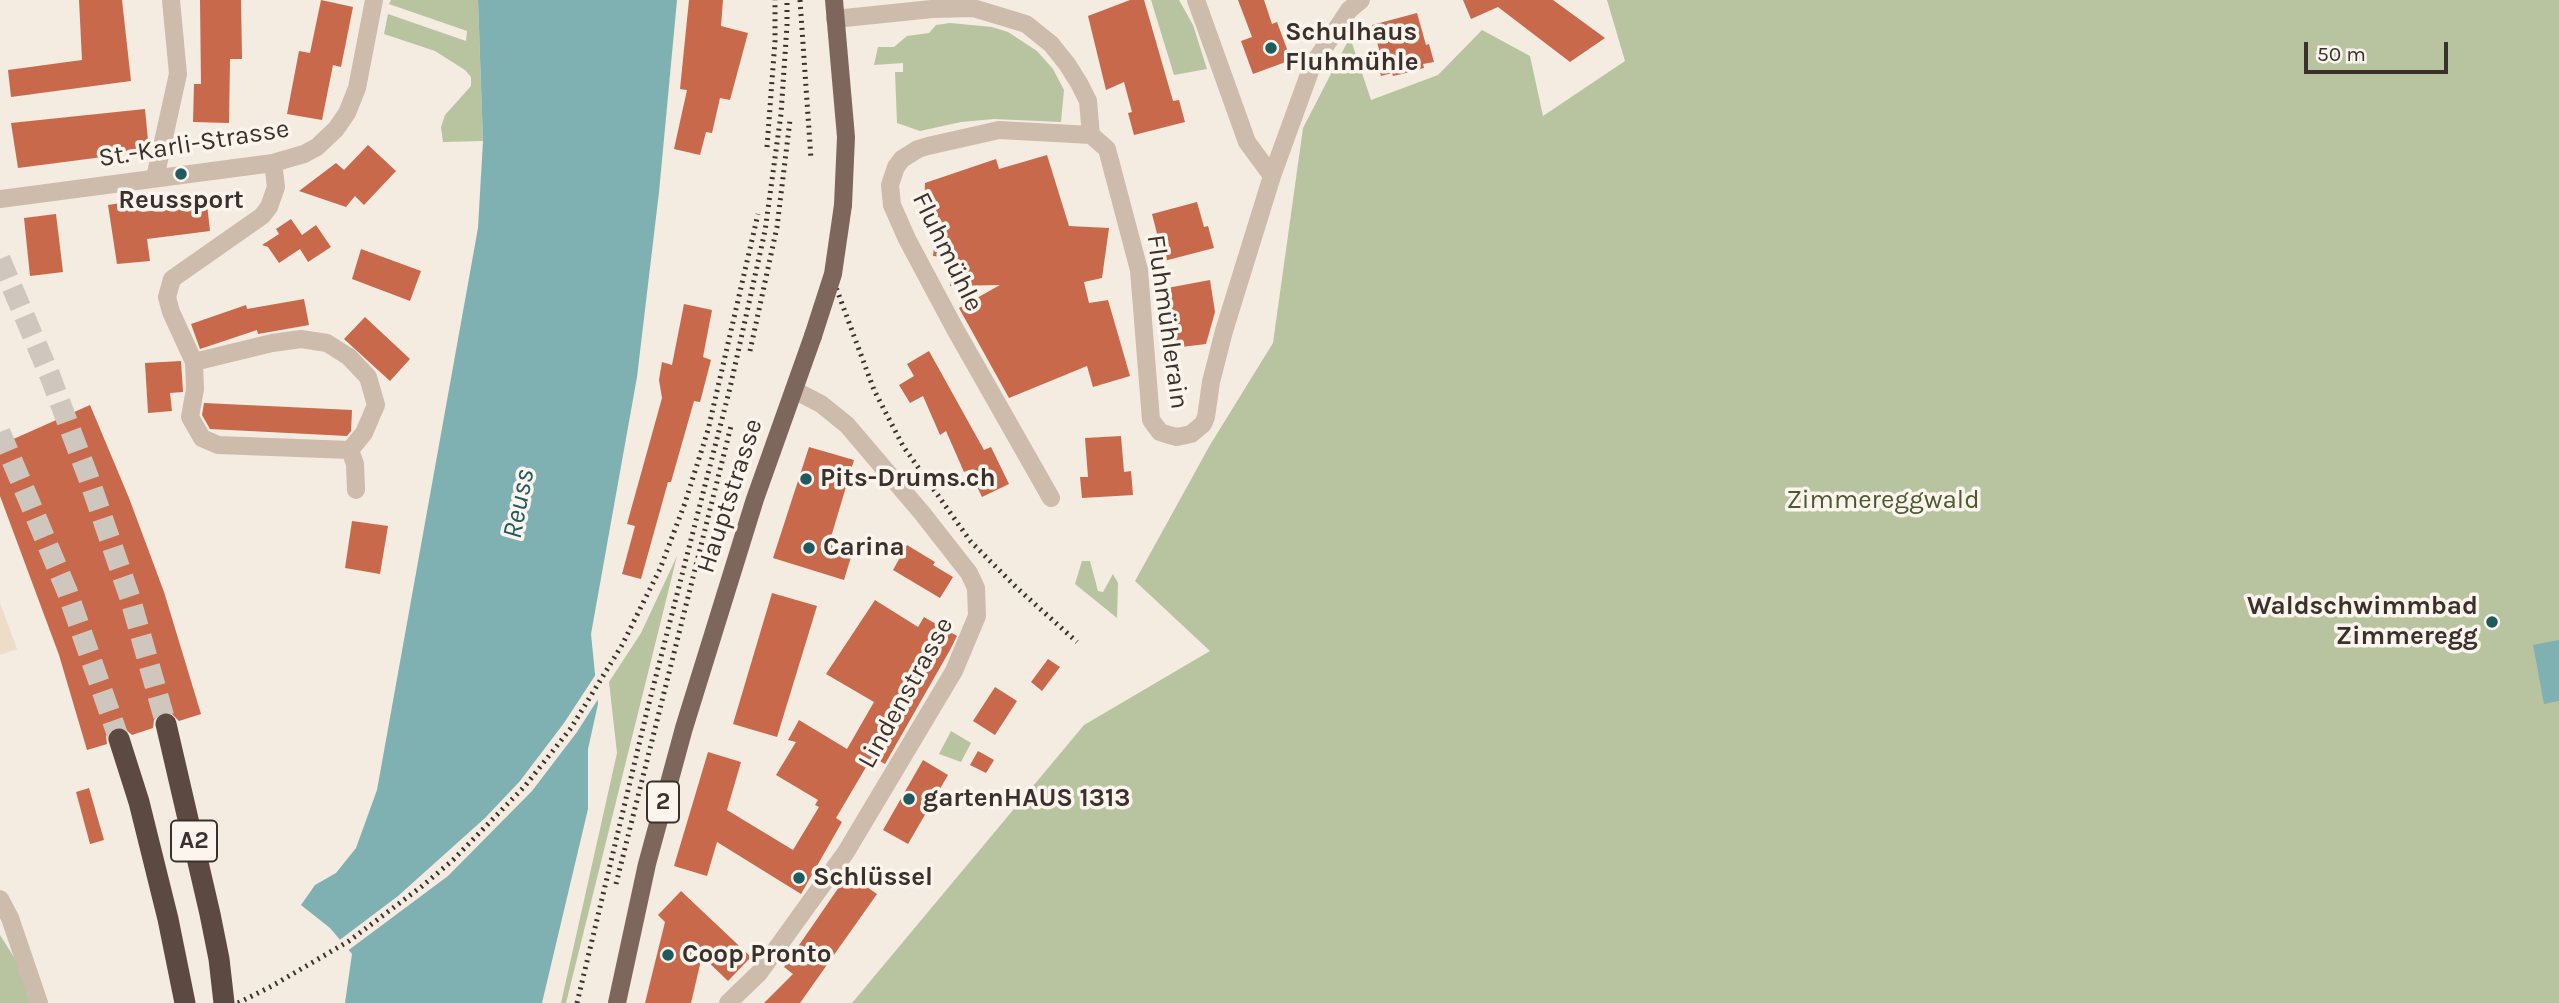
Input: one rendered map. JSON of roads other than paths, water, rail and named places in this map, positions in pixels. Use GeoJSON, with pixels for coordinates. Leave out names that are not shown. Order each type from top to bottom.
{"type":"FeatureCollection","features":[{"type":"Feature","properties":{"kind":"highway","name":"A2"},"geometry":{"type":"LineString","coordinates":[[166,724],[186,803],[219,959],[224,1003]]}},
{"type":"Feature","properties":{"kind":"highway","name":"A2"},"geometry":{"type":"LineString","coordinates":[[119,739],[139,802],[179,967],[185,1003]]}},
{"type":"Feature","properties":{"kind":"main road","name":"Hauptstrasse"},"geometry":{"type":"LineString","coordinates":[[617,1003],[647,864],[684,728],[755,499],[827,294],[843,209],[846,137],[834,0]]}},
{"type":"Feature","properties":{"kind":"street"},"geometry":{"type":"LineString","coordinates":[[155,178],[178,74],[171,0]]}},
{"type":"Feature","properties":{"kind":"street","name":"St.-Karli-Strasse"},"geometry":{"type":"LineString","coordinates":[[0,199],[273,163],[304,154],[323,144],[347,113],[357,88],[374,0]]}},
{"type":"Feature","properties":{"kind":"street"},"geometry":{"type":"LineString","coordinates":[[1196,0],[1244,134],[1272,176]]}},
{"type":"Feature","properties":{"kind":"street","name":"Fluhmühlerain"},"geometry":{"type":"LineString","coordinates":[[1091,135],[1107,149],[1133,244],[1142,290],[1150,412],[1154,425],[1160,432],[1177,437],[1191,434],[1203,424],[1206,417],[1221,343],[1272,176],[1312,66],[1349,10],[1361,0]]}},
{"type":"Feature","properties":{"kind":"street"},"geometry":{"type":"LineString","coordinates":[[835,19],[932,9],[973,8],[1026,24],[1051,44],[1073,74],[1088,101],[1091,135]]}},
{"type":"Feature","properties":{"kind":"street","name":"Fluhmühle"},"geometry":{"type":"LineString","coordinates":[[1051,498],[907,239],[892,205],[890,185],[902,159],[909,153],[928,146],[999,130],[1091,135]]}},
{"type":"Feature","properties":{"kind":"street"},"geometry":{"type":"LineString","coordinates":[[273,163],[276,187],[269,207],[262,216],[172,279],[167,297],[194,362],[195,389],[190,417],[202,438],[218,445],[351,450]]}},
{"type":"Feature","properties":{"kind":"street"},"geometry":{"type":"LineString","coordinates":[[194,362],[272,343],[301,339],[327,343],[349,357],[368,377],[376,405],[364,433],[351,450]]}},
{"type":"Feature","properties":{"kind":"street","name":"Lindenstrasse"},"geometry":{"type":"LineString","coordinates":[[728,1003],[759,973],[846,852],[954,671],[977,616],[976,588],[969,573],[922,513],[847,425],[821,404],[794,390]]}},
{"type":"Feature","properties":{"kind":"street"},"geometry":{"type":"LineString","coordinates":[[351,450],[355,464],[356,490]]}},
{"type":"Feature","properties":{"kind":"street"},"geometry":{"type":"LineString","coordinates":[[0,898],[10,918],[39,1003]]}},
{"type":"Feature","properties":{"kind":"water","name":"Reuss"},"geometry":{"type":"Polygon","coordinates":[[[478,0],[677,0],[659,192],[637,377],[591,634],[598,704],[588,749],[588,809],[542,1003],[345,1003],[352,954],[330,928],[301,905],[315,885],[336,873],[356,848],[377,790],[478,228],[483,141],[478,0]]]}},
{"type":"Feature","properties":{"kind":"water"},"geometry":{"type":"Polygon","coordinates":[[[2559,640],[2559,701],[2544,704],[2533,645],[2559,640]]]}},
{"type":"Feature","properties":{"kind":"tunnel"},"geometry":{"type":"LineString","coordinates":[[0,259],[50,376],[89,479],[130,598],[166,724]]}},
{"type":"Feature","properties":{"kind":"tunnel"},"geometry":{"type":"LineString","coordinates":[[0,432],[67,591],[119,739]]}},
{"type":"Feature","properties":{"kind":"railway"},"geometry":{"type":"LineString","coordinates":[[767,147],[775,41],[775,0]]}},
{"type":"Feature","properties":{"kind":"railway"},"geometry":{"type":"LineString","coordinates":[[577,1003],[647,711],[730,388],[765,231],[781,114],[787,0]]}},
{"type":"Feature","properties":{"kind":"railway"},"geometry":{"type":"LineString","coordinates":[[800,0],[811,159]]}},
{"type":"Feature","properties":{"kind":"railway"},"geometry":{"type":"LineString","coordinates":[[750,351],[777,227],[790,120]]}},
{"type":"Feature","properties":{"kind":"railway"},"geometry":{"type":"LineString","coordinates":[[238,1003],[349,941],[421,887],[453,860],[525,786],[571,728],[622,645],[660,569],[685,503],[708,430],[758,214]]}},
{"type":"Feature","properties":{"kind":"railway"},"geometry":{"type":"LineString","coordinates":[[834,282],[874,390],[903,446],[971,542],[1077,642]]}},
{"type":"Feature","properties":{"kind":"railway"},"geometry":{"type":"LineString","coordinates":[[616,884],[731,426]]}},
{"type":"Feature","properties":{"kind":"place","name":"Schulhaus Fluhmühle"},"geometry":{"type":"Point","coordinates":[1271,48]}},
{"type":"Feature","properties":{"kind":"place","name":"Reussport"},"geometry":{"type":"Point","coordinates":[181,174]}},
{"type":"Feature","properties":{"kind":"place","name":"Pits-Drums.ch"},"geometry":{"type":"Point","coordinates":[806,479]}},
{"type":"Feature","properties":{"kind":"place","name":"Carina"},"geometry":{"type":"Point","coordinates":[809,548]}},
{"type":"Feature","properties":{"kind":"place","name":"Waldschwimmbad Zimmeregg"},"geometry":{"type":"Point","coordinates":[2492,622]}},
{"type":"Feature","properties":{"kind":"place","name":"gartenHAUS 1313"},"geometry":{"type":"Point","coordinates":[909,799]}},
{"type":"Feature","properties":{"kind":"place","name":"Schlüssel"},"geometry":{"type":"Point","coordinates":[799,878]}},
{"type":"Feature","properties":{"kind":"place","name":"Coop Pronto"},"geometry":{"type":"Point","coordinates":[668,955]}},
{"type":"Feature","properties":{"kind":"park label","name":"Zimmereggwald"},"geometry":{"type":"Point","coordinates":[1883,501]}}]}
